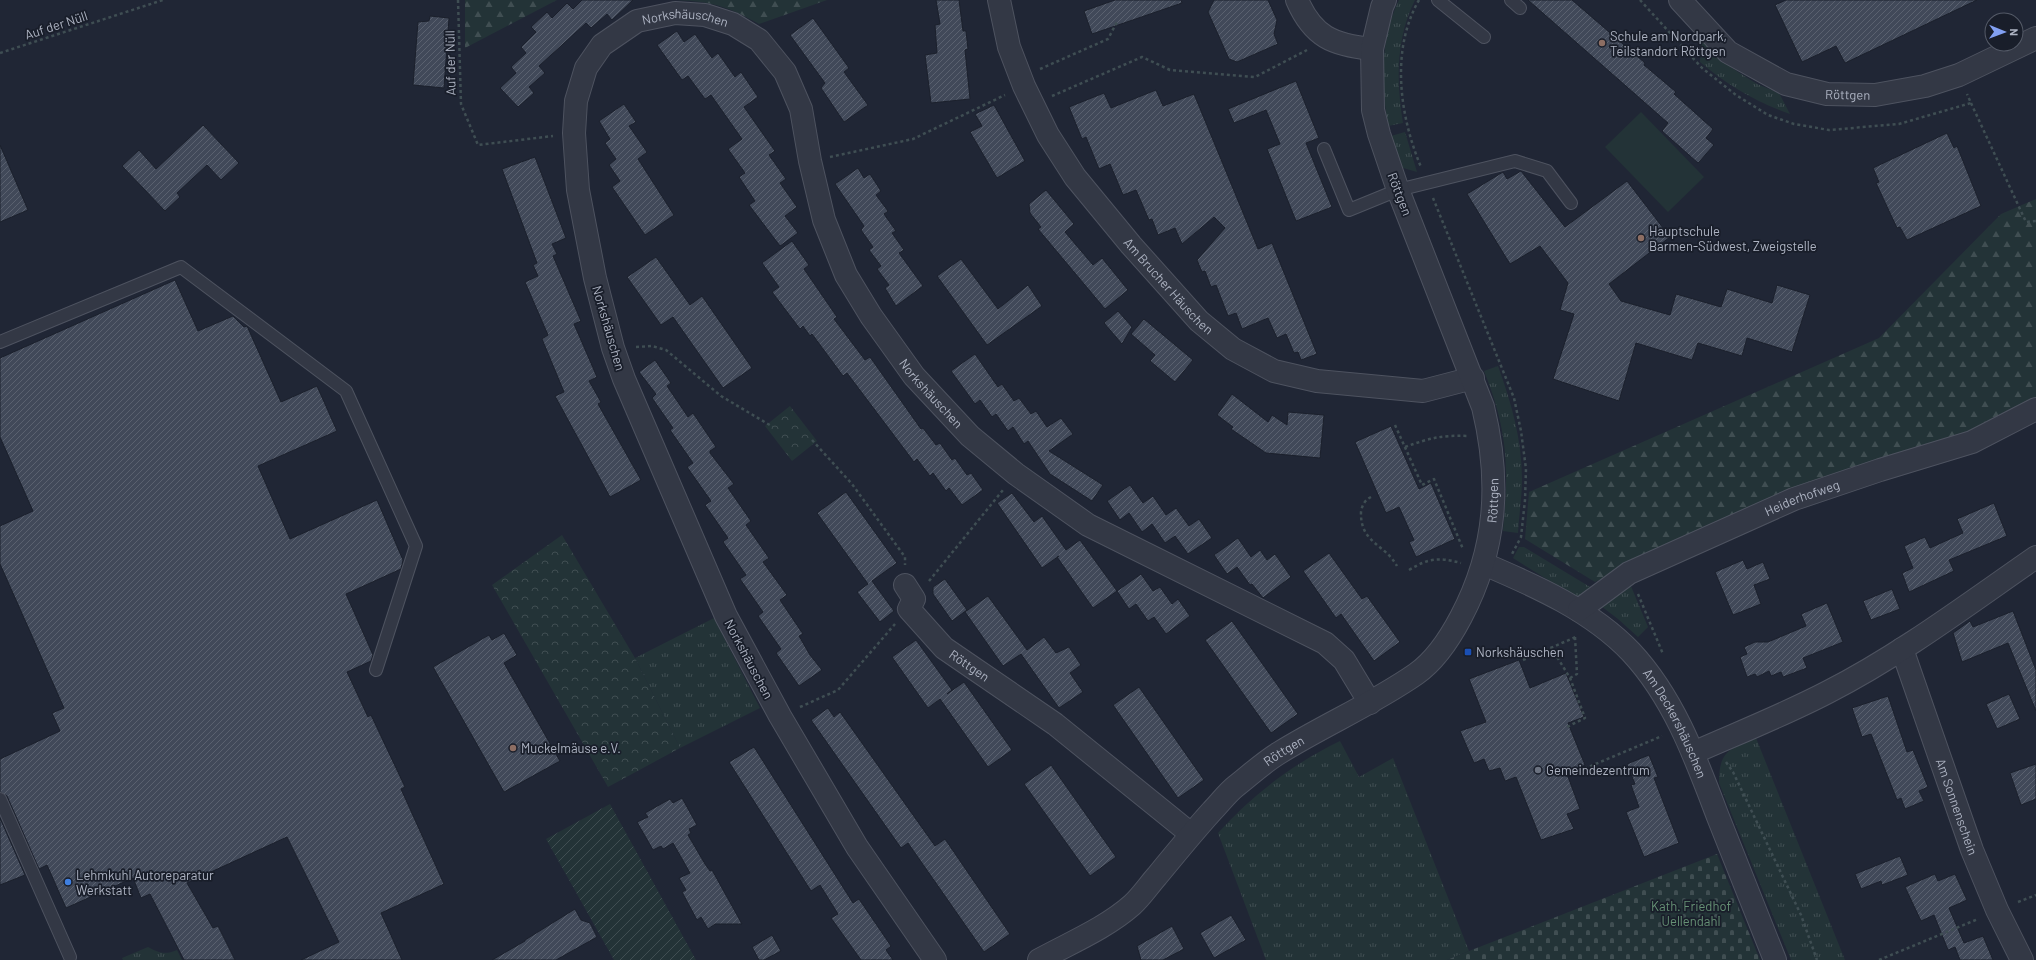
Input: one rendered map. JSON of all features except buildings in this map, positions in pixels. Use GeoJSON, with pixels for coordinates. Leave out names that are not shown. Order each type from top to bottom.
{"type":"FeatureCollection","features":[{"type":"Feature","properties":{"kind":"street","name":"Am Brucher Häuschen"},"geometry":{"type":"LineString","coordinates":[[1000,0],[1009,47],[1025,88],[1048,135],[1075,177],[1131,245],[1199,321],[1233,349],[1274,371],[1317,381],[1422,391],[1473,378]]}},
{"type":"Feature","properties":{"kind":"street"},"geometry":{"type":"LineString","coordinates":[[1297,0],[1313,29],[1329,39],[1343,44],[1372,49]]}},
{"type":"Feature","properties":{"kind":"street","name":"Röttgen"},"geometry":{"type":"LineString","coordinates":[[1039,960],[1110,921],[1133,905],[1191,834],[1234,787],[1278,753],[1370,703],[1418,673],[1439,652],[1466,608],[1489,566],[1494,500],[1494,470],[1490,436],[1483,407],[1473,378],[1398,190],[1378,134],[1373,110],[1372,49],[1385,0]]}},
{"type":"Feature","properties":{"kind":"street","name":"Röttgen"},"geometry":{"type":"LineString","coordinates":[[1680,0],[1728,52],[1786,84],[1827,94],[1875,95],[1925,86],[1959,75],[2036,38]]}},
{"type":"Feature","properties":{"kind":"street","name":"Norkshäuschen"},"geometry":{"type":"LineString","coordinates":[[935,960],[857,847],[780,716],[726,616],[624,379],[613,348],[595,278],[578,190],[574,133],[576,101],[586,68],[602,45],[637,21],[675,13],[705,15],[733,24],[759,40],[785,72],[801,109],[810,161],[824,220],[846,275],[871,316],[914,376],[970,436],[1016,474],[1088,525],[1325,643],[1344,660],[1370,703]]}},
{"type":"Feature","properties":{"kind":"street","name":"Heiderhofweg"},"geometry":{"type":"LineString","coordinates":[[1579,610],[1629,573],[1794,499],[1880,470],[1972,442],[2036,409]]}},
{"type":"Feature","properties":{"kind":"street"},"geometry":{"type":"LineString","coordinates":[[1693,753],[1768,721],[1829,692],[1902,649],[2036,557]]}},
{"type":"Feature","properties":{"kind":"street","name":"Am Deckershäuschen"},"geometry":{"type":"LineString","coordinates":[[1489,566],[1579,610],[1602,626],[1630,652],[1653,678],[1693,753],[1775,960]]}},
{"type":"Feature","properties":{"kind":"street","name":"Röttgen"},"geometry":{"type":"LineString","coordinates":[[909,597],[944,648],[1055,724],[1191,834]]}},
{"type":"Feature","properties":{"kind":"street","name":"Am Sonnenschein"},"geometry":{"type":"LineString","coordinates":[[1902,649],[1972,850],[1997,910],[2022,960]]}},
{"type":"Feature","properties":{"kind":"lane"},"geometry":{"type":"LineString","coordinates":[[1438,0],[1484,37]]}},
{"type":"Feature","properties":{"kind":"lane"},"geometry":{"type":"LineString","coordinates":[[1324,149],[1349,210],[1398,190],[1515,161],[1547,171],[1571,203]]}},
{"type":"Feature","properties":{"kind":"lane"},"geometry":{"type":"LineString","coordinates":[[0,342],[180,267],[346,391],[416,546],[376,670]]}},
{"type":"Feature","properties":{"kind":"lane"},"geometry":{"type":"LineString","coordinates":[[0,799],[70,957]]}},
{"type":"Feature","properties":{"kind":"path","name":"Auf der Nüll"},"geometry":{"type":"LineString","coordinates":[[0,54],[163,0]]}},
{"type":"Feature","properties":{"kind":"path","name":"Auf der Nüll"},"geometry":{"type":"LineString","coordinates":[[458,0],[461,104],[478,145],[574,133]]}},
{"type":"Feature","properties":{"kind":"path"},"geometry":{"type":"LineString","coordinates":[[1408,570],[1429,560],[1441,558],[1461,564],[1489,566],[1521,538],[1525,500],[1526,469],[1521,431],[1514,398],[1500,359],[1413,149],[1407,128],[1402,93],[1402,66],[1408,27],[1419,0]]}},
{"type":"Feature","properties":{"kind":"path"},"geometry":{"type":"LineString","coordinates":[[810,161],[913,139],[1025,88],[1108,39],[1118,20]]}},
{"type":"Feature","properties":{"kind":"path"},"geometry":{"type":"LineString","coordinates":[[1025,88],[1058,95],[1142,57],[1170,70],[1255,77],[1329,39]]}},
{"type":"Feature","properties":{"kind":"path"},"geometry":{"type":"LineString","coordinates":[[1971,103],[2026,222],[2036,221]]}},
{"type":"Feature","properties":{"kind":"path"},"geometry":{"type":"LineString","coordinates":[[613,348],[652,346],[666,350],[722,396],[773,427]]}},
{"type":"Feature","properties":{"kind":"path"},"geometry":{"type":"LineString","coordinates":[[1395,425],[1422,485],[1434,479],[1464,550],[1489,566]]}},
{"type":"Feature","properties":{"kind":"path"},"geometry":{"type":"LineString","coordinates":[[1405,447],[1441,435],[1490,436]]}},
{"type":"Feature","properties":{"kind":"path"},"geometry":{"type":"LineString","coordinates":[[812,440],[852,484],[905,557],[909,597]]}},
{"type":"Feature","properties":{"kind":"path"},"geometry":{"type":"LineString","coordinates":[[780,716],[838,690],[909,597],[1016,474]]}},
{"type":"Feature","properties":{"kind":"path"},"geometry":{"type":"LineString","coordinates":[[1371,497],[1365,500],[1361,508],[1361,521],[1364,533],[1389,555],[1397,566]]}},
{"type":"Feature","properties":{"kind":"path"},"geometry":{"type":"LineString","coordinates":[[1629,573],[1664,657]]}},
{"type":"Feature","properties":{"kind":"path"},"geometry":{"type":"LineString","coordinates":[[1522,660],[1602,626]]}},
{"type":"Feature","properties":{"kind":"path"},"geometry":{"type":"LineString","coordinates":[[1570,678],[1577,674],[1575,637]]}},
{"type":"Feature","properties":{"kind":"path"},"geometry":{"type":"LineString","coordinates":[[1551,647],[1570,678],[1586,718],[1567,727]]}},
{"type":"Feature","properties":{"kind":"path"},"geometry":{"type":"LineString","coordinates":[[1579,771],[1681,728]]}},
{"type":"Feature","properties":{"kind":"path"},"geometry":{"type":"LineString","coordinates":[[1714,744],[1733,772],[1801,915],[1817,960]]}},
{"type":"Feature","properties":{"kind":"path"},"geometry":{"type":"LineString","coordinates":[[1879,960],[1971,921]]}},
{"type":"Feature","properties":{"kind":"green space"},"geometry":{"type":"Polygon","coordinates":[[[465,0],[557,0],[465,48],[465,0]]]}},
{"type":"Feature","properties":{"kind":"green space"},"geometry":{"type":"Polygon","coordinates":[[[677,0],[827,0],[759,24],[720,6],[677,0]]]}},
{"type":"Feature","properties":{"kind":"green space"},"geometry":{"type":"Polygon","coordinates":[[[1399,0],[1415,0],[1404,29],[1399,60],[1399,91],[1403,123],[1388,126],[1383,78],[1385,46],[1388,30],[1399,0]]]}},
{"type":"Feature","properties":{"kind":"green space"},"geometry":{"type":"Polygon","coordinates":[[[1701,40],[1719,58],[1738,72],[1757,84],[1779,93],[1790,114],[1765,104],[1742,92],[1700,62],[1701,40]]]}},
{"type":"Feature","properties":{"kind":"green space"},"geometry":{"type":"Polygon","coordinates":[[[1641,112],[1704,177],[1668,212],[1605,147],[1641,112]]]}},
{"type":"Feature","properties":{"kind":"green space"},"geometry":{"type":"Polygon","coordinates":[[[1405,132],[1417,172],[1400,167],[1391,136],[1405,132]]]}},
{"type":"Feature","properties":{"kind":"green space"},"geometry":{"type":"Polygon","coordinates":[[[2036,199],[2036,404],[1985,430],[1801,491],[1595,582],[1525,539],[1529,492],[1879,338],[2001,214],[2036,199]]]}},
{"type":"Feature","properties":{"kind":"green space"},"geometry":{"type":"Polygon","coordinates":[[[1498,366],[1515,421],[1522,464],[1522,486],[1518,533],[1503,531],[1506,488],[1505,450],[1498,412],[1484,371],[1498,366]]]}},
{"type":"Feature","properties":{"kind":"green space"},"geometry":{"type":"Polygon","coordinates":[[[790,406],[817,441],[792,461],[765,426],[790,406]]]}},
{"type":"Feature","properties":{"kind":"green space"},"geometry":{"type":"Polygon","coordinates":[[[562,535],[635,658],[680,748],[608,787],[492,585],[562,535]]]}},
{"type":"Feature","properties":{"kind":"green space"},"geometry":{"type":"Polygon","coordinates":[[[1519,547],[1524,547],[1590,587],[1587,592],[1577,598],[1513,558],[1519,547]]]}},
{"type":"Feature","properties":{"kind":"green space"},"geometry":{"type":"Polygon","coordinates":[[[1628,579],[1648,627],[1638,637],[1597,603],[1628,579]]]}},
{"type":"Feature","properties":{"kind":"green space"},"geometry":{"type":"Polygon","coordinates":[[[714,618],[760,708],[680,748],[635,658],[714,618]]]}},
{"type":"Feature","properties":{"kind":"green space"},"geometry":{"type":"Polygon","coordinates":[[[1756,738],[1845,960],[1791,960],[1719,783],[1721,764],[1727,753],[1739,745],[1756,738]]]}},
{"type":"Feature","properties":{"kind":"green space"},"geometry":{"type":"Polygon","coordinates":[[[1340,741],[1359,777],[1393,758],[1469,951],[1447,960],[1266,960],[1218,833],[1245,805],[1274,781],[1306,760],[1340,741]]]}},
{"type":"Feature","properties":{"kind":"green space"},"geometry":{"type":"Polygon","coordinates":[[[610,804],[696,960],[614,960],[546,839],[610,804]]]}},
{"type":"Feature","properties":{"kind":"green space","name":"Kath. Friedhof Uellendahl"},"geometry":{"type":"Polygon","coordinates":[[[1717,854],[1760,960],[1447,960],[1469,951],[1717,854]]]}},
{"type":"Feature","properties":{"kind":"green space"},"geometry":{"type":"Polygon","coordinates":[[[148,947],[162,953],[177,950],[182,960],[123,960],[122,958],[148,947]]]}},
{"type":"Feature","properties":{"kind":"place","name":"Schule am Nordpark, Teilstandort Röttgen"},"geometry":{"type":"Point","coordinates":[1602,43]}},
{"type":"Feature","properties":{"kind":"place","name":"Hauptschule Barmen-Südwest, Zweigstelle"},"geometry":{"type":"Point","coordinates":[1641,238]}},
{"type":"Feature","properties":{"kind":"place","name":"Norkshäuschen"},"geometry":{"type":"Point","coordinates":[1468,652]}},
{"type":"Feature","properties":{"kind":"place","name":"Muckelmäuse e.V."},"geometry":{"type":"Point","coordinates":[513,748]}},
{"type":"Feature","properties":{"kind":"place","name":"Gemeindezentrum"},"geometry":{"type":"Point","coordinates":[1538,770]}},
{"type":"Feature","properties":{"kind":"place","name":"Lehmkuhl Autoreparatur Werkstatt"},"geometry":{"type":"Point","coordinates":[68,882]}}]}
